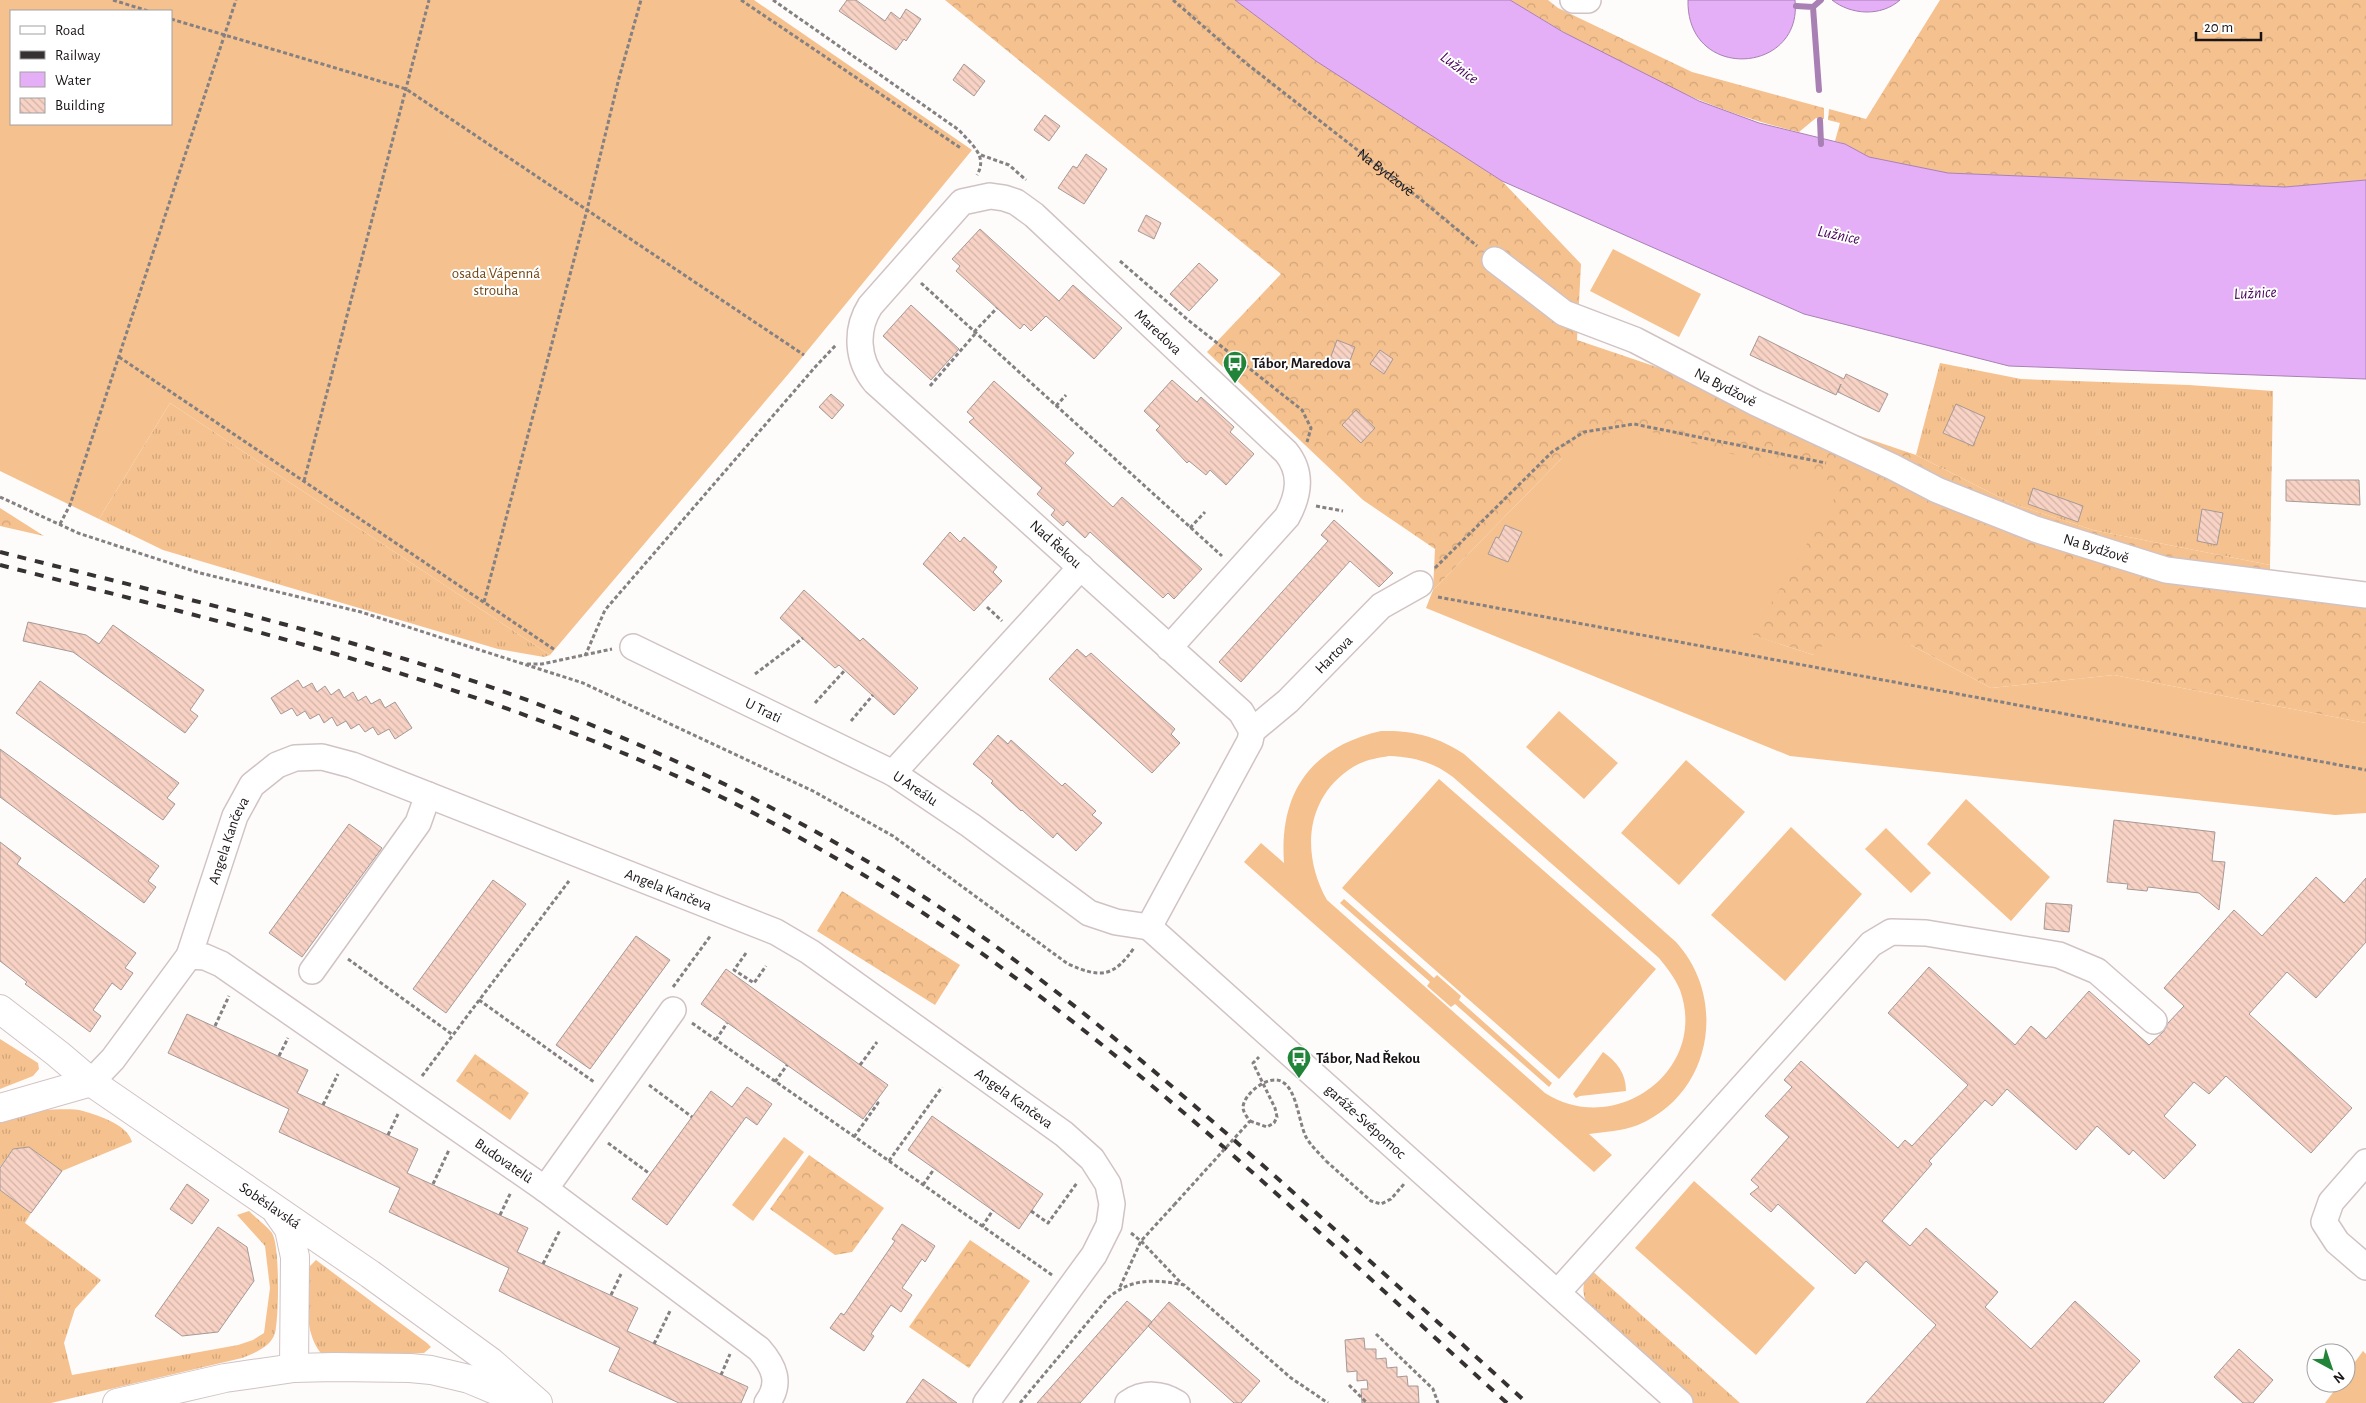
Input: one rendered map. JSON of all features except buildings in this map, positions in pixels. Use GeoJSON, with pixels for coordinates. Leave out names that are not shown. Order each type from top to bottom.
{"type":"FeatureCollection","features":[{"type":"Feature","properties":{"kind":"main road","name":"Soběslavská"},"geometry":{"type":"LineString","coordinates":[[0,1009],[91,1082],[370,1274],[491,1362],[538,1403]]}},
{"type":"Feature","properties":{"kind":"main road"},"geometry":{"type":"LineString","coordinates":[[0,1108],[91,1082]]}},
{"type":"Feature","properties":{"kind":"main road"},"geometry":{"type":"LineString","coordinates":[[271,1205],[289,1229],[294,1245],[296,1270],[294,1368]]}},
{"type":"Feature","properties":{"kind":"main road"},"geometry":{"type":"LineString","coordinates":[[117,1403],[210,1381],[294,1368],[410,1368],[431,1370],[469,1379],[526,1403]]}},
{"type":"Feature","properties":{"kind":"street"},"geometry":{"type":"LineString","coordinates":[[1574,0],[1588,0]]}},
{"type":"Feature","properties":{"kind":"street","name":"Maredova"},"geometry":{"type":"LineString","coordinates":[[962,202],[990,196],[1016,202],[1034,215],[1286,452],[1298,475],[1298,493],[1287,517],[1169,648]]}},
{"type":"Feature","properties":{"kind":"street"},"geometry":{"type":"LineString","coordinates":[[862,318],[870,306],[962,202]]}},
{"type":"Feature","properties":{"kind":"street","name":"Na Bydžově"},"geometry":{"type":"LineString","coordinates":[[1495,260],[1564,313],[1635,340],[1756,403],[1893,467],[1937,490],[2035,530],[2166,570],[2366,595]]}},
{"type":"Feature","properties":{"kind":"street","name":"Nad Řekou"},"geometry":{"type":"LineString","coordinates":[[862,318],[859,343],[869,375],[875,382],[1240,712],[1252,731]]}},
{"type":"Feature","properties":{"kind":"street","name":"U Areálu"},"geometry":{"type":"LineString","coordinates":[[1081,567],[893,773],[970,825],[1089,913],[1116,922],[1149,927]]}},
{"type":"Feature","properties":{"kind":"street","name":"Hartova"},"geometry":{"type":"LineString","coordinates":[[1252,731],[1288,701],[1381,606],[1416,586]]}},
{"type":"Feature","properties":{"kind":"street","name":"U Trati"},"geometry":{"type":"LineString","coordinates":[[632,647],[893,773]]}},
{"type":"Feature","properties":{"kind":"street"},"geometry":{"type":"LineString","coordinates":[[1149,927],[1250,741],[1252,731]]}},
{"type":"Feature","properties":{"kind":"street","name":"Angela Kančeva"},"geometry":{"type":"LineString","coordinates":[[91,1082],[113,1059],[189,956],[235,816],[252,785],[268,771],[287,760],[304,757],[322,757],[352,765],[776,932],[810,952],[1079,1146],[1097,1165],[1108,1184],[1112,1204],[1109,1225],[1094,1255],[1068,1288],[992,1401]]}},
{"type":"Feature","properties":{"kind":"street"},"geometry":{"type":"LineString","coordinates":[[312,971],[418,823],[428,795]]}},
{"type":"Feature","properties":{"kind":"street","name":"garáže-Svépomoc"},"geometry":{"type":"LineString","coordinates":[[1149,927],[1680,1403]]}},
{"type":"Feature","properties":{"kind":"street"},"geometry":{"type":"LineString","coordinates":[[1558,1292],[1871,944],[1890,932],[1926,933],[2059,955],[2097,971],[2154,1021]]}},
{"type":"Feature","properties":{"kind":"street","name":"Budovatelů"},"geometry":{"type":"LineString","coordinates":[[189,956],[205,956],[221,964],[405,1102],[545,1189],[759,1349],[774,1370],[776,1384],[767,1403]]}},
{"type":"Feature","properties":{"kind":"street"},"geometry":{"type":"LineString","coordinates":[[545,1189],[674,1010]]}},
{"type":"Feature","properties":{"kind":"street"},"geometry":{"type":"LineString","coordinates":[[2365,1265],[2337,1242],[2324,1222],[2331,1202],[2366,1162]]}},
{"type":"Feature","properties":{"kind":"street"},"geometry":{"type":"LineString","coordinates":[[1128,1403],[1139,1397],[1154,1395],[1162,1395],[1177,1403]]}},
{"type":"Feature","properties":{"kind":"path"},"geometry":{"type":"LineString","coordinates":[[113,0],[145,10]]}},
{"type":"Feature","properties":{"kind":"path"},"geometry":{"type":"LineString","coordinates":[[60,524],[70,505],[236,0]]}},
{"type":"Feature","properties":{"kind":"path"},"geometry":{"type":"LineString","coordinates":[[304,481],[429,0]]}},
{"type":"Feature","properties":{"kind":"path"},"geometry":{"type":"LineString","coordinates":[[484,602],[587,210],[619,78],[641,0]]}},
{"type":"Feature","properties":{"kind":"path"},"geometry":{"type":"LineString","coordinates":[[740,0],[962,149]]}},
{"type":"Feature","properties":{"kind":"path"},"geometry":{"type":"LineString","coordinates":[[773,0],[959,130],[981,155],[1009,165],[1032,185]]}},
{"type":"Feature","properties":{"kind":"path","name":"Na Bydžově"},"geometry":{"type":"LineString","coordinates":[[1173,0],[1246,64],[1419,198],[1495,260]]}},
{"type":"Feature","properties":{"kind":"path"},"geometry":{"type":"LineString","coordinates":[[172,19],[406,89],[804,355]]}},
{"type":"Feature","properties":{"kind":"path"},"geometry":{"type":"LineString","coordinates":[[962,202],[981,169],[981,155]]}},
{"type":"Feature","properties":{"kind":"path"},"geometry":{"type":"LineString","coordinates":[[1114,256],[1188,320],[1302,410],[1311,428],[1307,442]]}},
{"type":"Feature","properties":{"kind":"path"},"geometry":{"type":"LineString","coordinates":[[916,279],[1228,562]]}},
{"type":"Feature","properties":{"kind":"path"},"geometry":{"type":"LineString","coordinates":[[930,386],[996,308]]}},
{"type":"Feature","properties":{"kind":"path"},"geometry":{"type":"LineString","coordinates":[[585,656],[605,610],[816,366],[862,318]]}},
{"type":"Feature","properties":{"kind":"path"},"geometry":{"type":"LineString","coordinates":[[119,356],[554,650]]}},
{"type":"Feature","properties":{"kind":"path"},"geometry":{"type":"LineString","coordinates":[[1056,406],[1066,395]]}},
{"type":"Feature","properties":{"kind":"path"},"geometry":{"type":"LineString","coordinates":[[1829,463],[1634,424],[1584,432],[1552,452],[1416,586],[1446,600],[2366,770]]}},
{"type":"Feature","properties":{"kind":"path"},"geometry":{"type":"LineString","coordinates":[[0,497],[78,533],[200,573],[361,612],[584,683],[813,791],[893,836],[1068,964],[1091,974],[1109,971],[1123,964],[1149,927]]}},
{"type":"Feature","properties":{"kind":"path"},"geometry":{"type":"LineString","coordinates":[[1325,508],[1343,511]]}},
{"type":"Feature","properties":{"kind":"path"},"geometry":{"type":"LineString","coordinates":[[1190,528],[1205,512]]}},
{"type":"Feature","properties":{"kind":"path"},"geometry":{"type":"LineString","coordinates":[[987,607],[1004,622]]}},
{"type":"Feature","properties":{"kind":"path"},"geometry":{"type":"LineString","coordinates":[[754,674],[803,638]]}},
{"type":"Feature","properties":{"kind":"path"},"geometry":{"type":"LineString","coordinates":[[523,664],[542,664],[585,656],[603,650],[632,647]]}},
{"type":"Feature","properties":{"kind":"path"},"geometry":{"type":"LineString","coordinates":[[815,703],[845,670]]}},
{"type":"Feature","properties":{"kind":"path"},"geometry":{"type":"LineString","coordinates":[[851,721],[873,695]]}},
{"type":"Feature","properties":{"kind":"path"},"geometry":{"type":"LineString","coordinates":[[388,1135],[405,1102],[569,880]]}},
{"type":"Feature","properties":{"kind":"path"},"geometry":{"type":"LineString","coordinates":[[330,946],[453,1035]]}},
{"type":"Feature","properties":{"kind":"path"},"geometry":{"type":"LineString","coordinates":[[746,953],[734,970],[754,983],[766,966]]}},
{"type":"Feature","properties":{"kind":"path"},"geometry":{"type":"LineString","coordinates":[[215,1026],[233,989]]}},
{"type":"Feature","properties":{"kind":"path"},"geometry":{"type":"LineString","coordinates":[[480,1000],[600,1087]]}},
{"type":"Feature","properties":{"kind":"path"},"geometry":{"type":"LineString","coordinates":[[674,1010],[1068,1288]]}},
{"type":"Feature","properties":{"kind":"path"},"geometry":{"type":"LineString","coordinates":[[716,1040],[727,1023]]}},
{"type":"Feature","properties":{"kind":"path"},"geometry":{"type":"LineString","coordinates":[[279,1056],[292,1031]]}},
{"type":"Feature","properties":{"kind":"path"},"geometry":{"type":"LineString","coordinates":[[860,1065],[877,1042]]}},
{"type":"Feature","properties":{"kind":"path"},"geometry":{"type":"LineString","coordinates":[[1261,1054],[1252,1063],[1260,1078],[1276,1108],[1277,1116],[1274,1123],[1267,1127],[1250,1121],[1244,1110],[1246,1100],[1263,1082],[1273,1079],[1283,1081],[1294,1100],[1305,1136],[1312,1146],[1371,1201],[1381,1204],[1391,1199],[1418,1167]]}},
{"type":"Feature","properties":{"kind":"path"},"geometry":{"type":"LineString","coordinates":[[775,1082],[787,1065]]}},
{"type":"Feature","properties":{"kind":"path"},"geometry":{"type":"LineString","coordinates":[[323,1105],[341,1066]]}},
{"type":"Feature","properties":{"kind":"path"},"geometry":{"type":"LineString","coordinates":[[649,1085],[692,1117]]}},
{"type":"Feature","properties":{"kind":"path"},"geometry":{"type":"LineString","coordinates":[[889,1161],[942,1087]]}},
{"type":"Feature","properties":{"kind":"path"},"geometry":{"type":"LineString","coordinates":[[854,1137],[878,1103],[875,1102]]}},
{"type":"Feature","properties":{"kind":"path"},"geometry":{"type":"LineString","coordinates":[[1120,1288],[1141,1241],[1250,1121]]}},
{"type":"Feature","properties":{"kind":"path"},"geometry":{"type":"LineString","coordinates":[[608,1143],[650,1174]]}},
{"type":"Feature","properties":{"kind":"path"},"geometry":{"type":"LineString","coordinates":[[433,1184],[451,1145]]}},
{"type":"Feature","properties":{"kind":"path"},"geometry":{"type":"LineString","coordinates":[[923,1185],[934,1168]]}},
{"type":"Feature","properties":{"kind":"path"},"geometry":{"type":"LineString","coordinates":[[1031,1211],[1048,1223],[1077,1183]]}},
{"type":"Feature","properties":{"kind":"path"},"geometry":{"type":"LineString","coordinates":[[500,1215],[512,1189]]}},
{"type":"Feature","properties":{"kind":"path"},"geometry":{"type":"LineString","coordinates":[[982,1227],[993,1210]]}},
{"type":"Feature","properties":{"kind":"path"},"geometry":{"type":"LineString","coordinates":[[543,1264],[562,1225]]}},
{"type":"Feature","properties":{"kind":"path"},"geometry":{"type":"LineString","coordinates":[[1109,1225],[1128,1231],[1141,1241],[1184,1285],[1291,1378],[1328,1403]]}},
{"type":"Feature","properties":{"kind":"path"},"geometry":{"type":"LineString","coordinates":[[611,1295],[624,1269]]}},
{"type":"Feature","properties":{"kind":"path"},"geometry":{"type":"LineString","coordinates":[[1020,1403],[1108,1298],[1120,1288],[1140,1282],[1167,1282],[1184,1285]]}},
{"type":"Feature","properties":{"kind":"path"},"geometry":{"type":"LineString","coordinates":[[654,1344],[673,1304]]}},
{"type":"Feature","properties":{"kind":"path"},"geometry":{"type":"LineString","coordinates":[[1376,1334],[1433,1389],[1438,1403]]}},
{"type":"Feature","properties":{"kind":"path"},"geometry":{"type":"LineString","coordinates":[[721,1375],[734,1347]]}},
{"type":"Feature","properties":{"kind":"path"},"geometry":{"type":"LineString","coordinates":[[1349,1385],[1367,1403]]}},
{"type":"Feature","properties":{"kind":"green space","name":"osada Vápenná strouha"},"geometry":{"type":"Polygon","coordinates":[[[0,0],[754,0],[972,150],[790,372],[550,655],[170,403],[99,519],[0,471],[0,0]]]}},
{"type":"Feature","properties":{"kind":"green space"},"geometry":{"type":"Polygon","coordinates":[[[945,0],[1235,0],[1316,61],[1502,181],[1581,264],[1577,340],[1916,455],[2011,503],[2093,530],[2270,565],[2270,589],[2366,604],[2366,723],[2114,675],[1991,688],[1911,645],[1814,655],[1751,635],[1562,458],[1433,590],[1435,549],[1363,500],[1207,352],[1281,274],[945,0]]]}},
{"type":"Feature","properties":{"kind":"green space"},"geometry":{"type":"Polygon","coordinates":[[[1510,0],[1548,0],[1558,8],[1692,72],[1824,108],[1824,119],[1816,118],[1799,132],[1760,122],[1723,109],[1649,78],[1578,40],[1510,0]]]}},
{"type":"Feature","properties":{"kind":"green space"},"geometry":{"type":"Polygon","coordinates":[[[1940,0],[2366,0],[2366,180],[2285,187],[1948,173],[1869,157],[1845,144],[1835,141],[1840,123],[1828,120],[1829,109],[1866,119],[1940,0]]]}},
{"type":"Feature","properties":{"kind":"green space"},"geometry":{"type":"Polygon","coordinates":[[[1613,249],[1701,294],[1679,337],[1590,291],[1613,249]]]}},
{"type":"Feature","properties":{"kind":"green space"},"geometry":{"type":"Polygon","coordinates":[[[1940,363],[2021,379],[2189,385],[2273,391],[2270,565],[2093,530],[2011,503],[1916,455],[1940,363]]]}},
{"type":"Feature","properties":{"kind":"green space"},"geometry":{"type":"Polygon","coordinates":[[[170,403],[550,655],[544,657],[498,649],[163,550],[99,519],[170,403]]]}},
{"type":"Feature","properties":{"kind":"green space"},"geometry":{"type":"Polygon","coordinates":[[[1640,429],[1843,484],[1752,635],[1814,655],[1831,636],[1911,645],[1991,688],[2114,675],[2366,723],[2366,813],[2335,815],[1790,756],[1426,608],[1433,590],[1562,458],[1581,444],[1598,436],[1640,429]]]}},
{"type":"Feature","properties":{"kind":"green space"},"geometry":{"type":"Polygon","coordinates":[[[0,508],[44,536],[0,526],[0,508]]]}},
{"type":"Feature","properties":{"kind":"green space"},"geometry":{"type":"Polygon","coordinates":[[[1559,711],[1618,763],[1584,799],[1526,747],[1559,711]]]}},
{"type":"Feature","properties":{"kind":"green space"},"geometry":{"type":"Polygon","coordinates":[[[1381,731],[1414,733],[1444,743],[1464,754],[1676,942],[1692,965],[1702,990],[1706,1017],[1704,1043],[1696,1069],[1682,1091],[1663,1111],[1632,1127],[1589,1134],[1612,1155],[1594,1172],[1244,862],[1261,843],[1284,863],[1284,838],[1287,815],[1294,794],[1304,776],[1318,761],[1336,748],[1357,738],[1381,731]],[[1389,756],[1375,759],[1353,767],[1337,779],[1325,794],[1317,810],[1312,828],[1313,864],[1327,900],[1545,1093],[1572,1105],[1600,1107],[1626,1102],[1650,1089],[1668,1070],[1681,1047],[1685,1020],[1680,990],[1659,958],[1453,777],[1431,764],[1415,759],[1389,756]]]}},
{"type":"Feature","properties":{"kind":"green space"},"geometry":{"type":"Polygon","coordinates":[[[1686,760],[1745,812],[1679,885],[1621,833],[1686,760]]]}},
{"type":"Feature","properties":{"kind":"green space"},"geometry":{"type":"Polygon","coordinates":[[[1439,779],[1656,969],[1559,1079],[1342,888],[1439,779]]]}},
{"type":"Feature","properties":{"kind":"green space"},"geometry":{"type":"Polygon","coordinates":[[[1966,799],[2050,877],[2011,921],[1927,844],[1966,799]]]}},
{"type":"Feature","properties":{"kind":"green space"},"geometry":{"type":"Polygon","coordinates":[[[1791,827],[1862,894],[1785,981],[1711,915],[1791,827]]]}},
{"type":"Feature","properties":{"kind":"green space"},"geometry":{"type":"Polygon","coordinates":[[[1886,828],[1931,873],[1911,893],[1865,849],[1886,828]]]}},
{"type":"Feature","properties":{"kind":"green space"},"geometry":{"type":"Polygon","coordinates":[[[842,891],[960,965],[935,1005],[817,931],[842,891]]]}},
{"type":"Feature","properties":{"kind":"green space"},"geometry":{"type":"Polygon","coordinates":[[[1344,899],[1434,978],[1437,975],[1461,996],[1459,1000],[1552,1083],[1549,1087],[1455,1004],[1451,1007],[1427,986],[1430,982],[1340,903],[1344,899]]]}},
{"type":"Feature","properties":{"kind":"green space"},"geometry":{"type":"Polygon","coordinates":[[[0,1039],[38,1063],[39,1069],[33,1076],[0,1089],[0,1039]]]}},
{"type":"Feature","properties":{"kind":"green space"},"geometry":{"type":"Polygon","coordinates":[[[1603,1052],[1620,1068],[1626,1085],[1626,1091],[1576,1098],[1573,1094],[1603,1052]]]}},
{"type":"Feature","properties":{"kind":"green space"},"geometry":{"type":"Polygon","coordinates":[[[475,1054],[529,1093],[510,1120],[456,1081],[475,1054]]]}},
{"type":"Feature","properties":{"kind":"green space"},"geometry":{"type":"Polygon","coordinates":[[[43,1110],[83,1111],[97,1116],[119,1126],[125,1131],[132,1142],[62,1171],[29,1147],[13,1149],[0,1167],[0,1120],[43,1110]]]}},
{"type":"Feature","properties":{"kind":"green space"},"geometry":{"type":"Polygon","coordinates":[[[784,1137],[804,1152],[753,1221],[732,1205],[784,1137]]]}},
{"type":"Feature","properties":{"kind":"green space"},"geometry":{"type":"Polygon","coordinates":[[[809,1155],[884,1208],[852,1252],[835,1255],[770,1209],[809,1155]]]}},
{"type":"Feature","properties":{"kind":"green space"},"geometry":{"type":"Polygon","coordinates":[[[1694,1181],[1815,1288],[1756,1355],[1635,1248],[1694,1181]]]}},
{"type":"Feature","properties":{"kind":"green space"},"geometry":{"type":"Polygon","coordinates":[[[0,1190],[31,1213],[25,1223],[101,1280],[75,1309],[64,1343],[72,1375],[238,1345],[253,1340],[264,1333],[270,1288],[265,1246],[237,1215],[249,1211],[270,1230],[275,1240],[278,1266],[278,1297],[273,1338],[262,1349],[242,1358],[51,1403],[0,1403],[0,1190]]]}},
{"type":"Feature","properties":{"kind":"green space"},"geometry":{"type":"Polygon","coordinates":[[[970,1240],[1030,1281],[969,1368],[909,1327],[970,1240]]]}},
{"type":"Feature","properties":{"kind":"green space"},"geometry":{"type":"Polygon","coordinates":[[[316,1260],[431,1347],[424,1353],[325,1357],[313,1339],[308,1316],[308,1268],[316,1260]]]}},
{"type":"Feature","properties":{"kind":"green space"},"geometry":{"type":"Polygon","coordinates":[[[1590,1269],[1740,1403],[1694,1403],[1590,1308],[1585,1298],[1583,1287],[1590,1269]]]}},
{"type":"Feature","properties":{"kind":"green space"},"geometry":{"type":"Polygon","coordinates":[[[2363,1351],[2366,1354],[2366,1403],[2325,1403],[2332,1393],[2356,1393],[2356,1360],[2363,1351]]]}},
{"type":"Feature","properties":{"kind":"water","name":"Lužnice"},"geometry":{"type":"Polygon","coordinates":[[[1235,0],[1510,0],[1563,32],[1699,101],[1759,123],[1845,144],[1869,157],[1948,173],[2285,187],[2366,180],[2366,379],[2009,366],[1804,314],[1502,181],[1316,61],[1235,0]]]}},
{"type":"Feature","properties":{"kind":"water"},"geometry":{"type":"Polygon","coordinates":[[[1688,0],[1795,0],[1793,25],[1781,43],[1764,55],[1744,59],[1723,56],[1705,45],[1692,27],[1688,0]]]}},
{"type":"Feature","properties":{"kind":"water"},"geometry":{"type":"Polygon","coordinates":[[[1832,0],[1900,0],[1884,9],[1866,12],[1848,9],[1832,0]]]}},
{"type":"Feature","properties":{"kind":"waterway"},"geometry":{"type":"LineString","coordinates":[[1796,6],[1813,7],[1821,0]]}},
{"type":"Feature","properties":{"kind":"waterway"},"geometry":{"type":"LineString","coordinates":[[1813,7],[1819,90]]}},
{"type":"Feature","properties":{"kind":"waterway"},"geometry":{"type":"LineString","coordinates":[[1820,120],[1821,144]]}},
{"type":"Feature","properties":{"kind":"railway"},"geometry":{"type":"LineString","coordinates":[[0,552],[295,627],[441,670],[513,695],[584,722],[713,778],[838,844],[960,921],[1041,980],[1119,1042],[1271,1173],[1527,1403]]}},
{"type":"Feature","properties":{"kind":"railway"},"geometry":{"type":"LineString","coordinates":[[0,565],[272,636],[451,690],[540,721],[627,755],[713,793],[825,852],[931,918],[1033,991],[1131,1069],[1227,1150],[1507,1403]]}},
{"type":"Feature","properties":{"kind":"place","name":"Tábor, Maredova"},"geometry":{"type":"Point","coordinates":[1235,384]}},
{"type":"Feature","properties":{"kind":"place","name":"Tábor, Nad Řekou"},"geometry":{"type":"Point","coordinates":[1299,1079]}}]}
